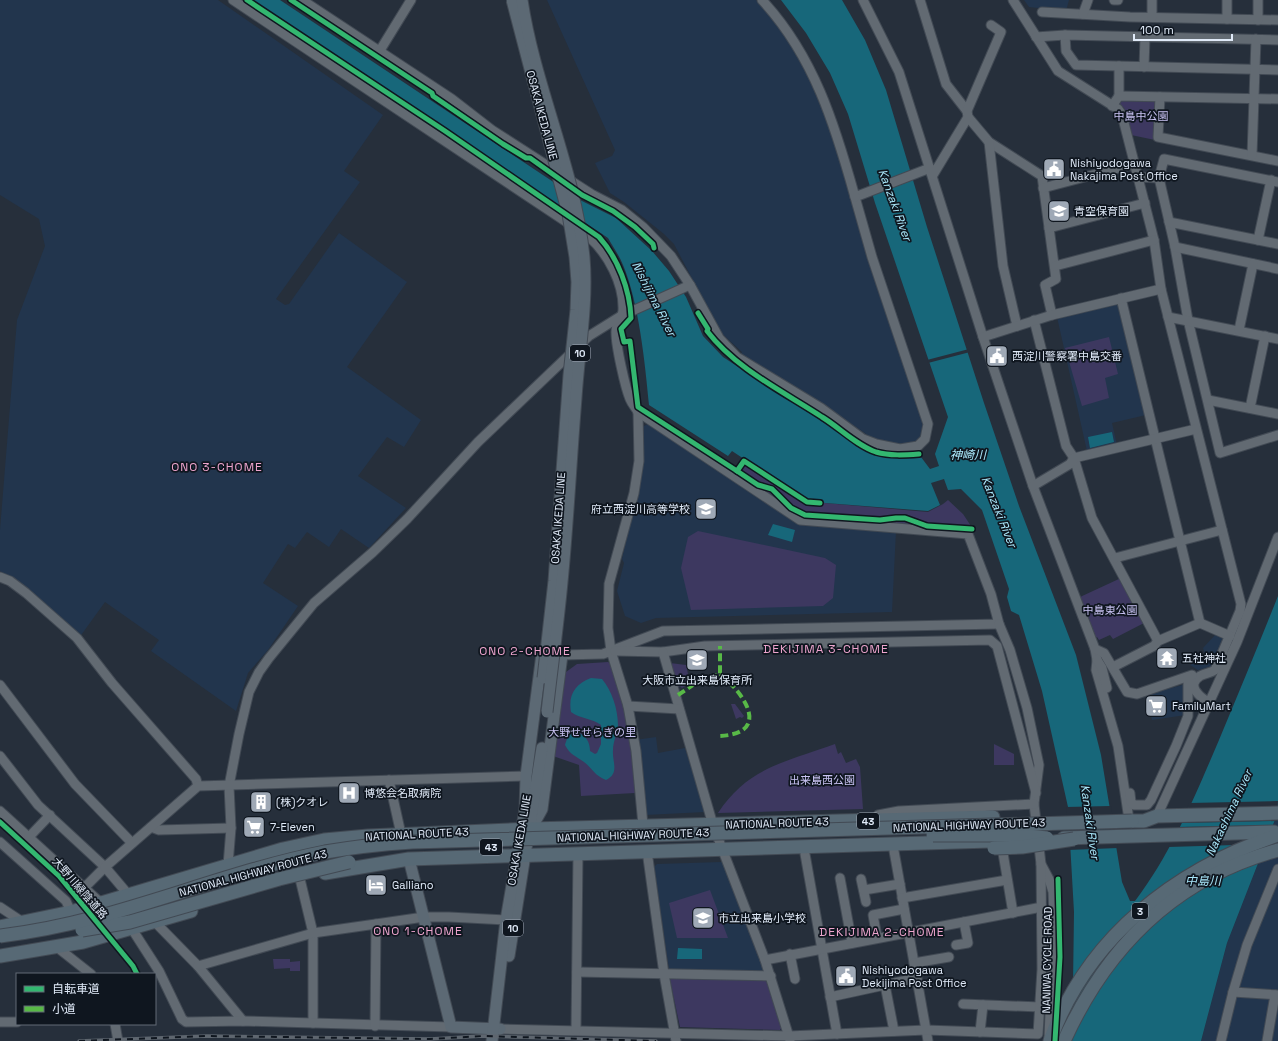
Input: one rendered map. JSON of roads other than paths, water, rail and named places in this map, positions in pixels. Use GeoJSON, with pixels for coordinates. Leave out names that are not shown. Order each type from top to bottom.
{"type":"FeatureCollection","features":[{"type":"Feature","properties":{"kind":"highway","name":"NATIONAL ROUTE 43"},"geometry":{"type":"LineString","coordinates":[[0,927],[71,912],[128,894],[303,844],[368,836],[643,825],[713,825],[1128,813],[1144,813],[1157,816]]}},
{"type":"Feature","properties":{"kind":"highway","name":"NATIONAL HIGHWAY ROUTE 43"},"geometry":{"type":"LineString","coordinates":[[0,945],[27,942],[282,863],[325,852],[372,845],[412,842],[1144,821],[1157,816],[1278,814]]}},
{"type":"Feature","properties":{"kind":"highway"},"geometry":{"type":"LineString","coordinates":[[1141,836],[1151,827],[1157,816],[1167,829],[1190,835]]}},
{"type":"Feature","properties":{"kind":"highway","name":"NATIONAL HIGHWAY ROUTE 43"},"geometry":{"type":"LineString","coordinates":[[0,936],[81,926],[311,864],[371,853],[428,848],[924,835],[1018,835],[1074,839],[1278,832]]}},
{"type":"Feature","properties":{"kind":"highway","name":"3"},"geometry":{"type":"LineString","coordinates":[[1049,1041],[1070,998],[1089,968],[1115,934],[1132,918],[1172,885],[1196,870],[1238,850],[1278,835]]}},
{"type":"Feature","properties":{"kind":"highway"},"geometry":{"type":"LineString","coordinates":[[81,926],[113,908],[274,858],[368,836]]}},
{"type":"Feature","properties":{"kind":"highway","name":"43"},"geometry":{"type":"LineString","coordinates":[[0,956],[58,948],[132,929],[300,879],[409,859],[723,849],[997,845],[1047,838]]}},
{"type":"Feature","properties":{"kind":"highway"},"geometry":{"type":"LineString","coordinates":[[766,848],[805,854],[1048,844],[1074,839]]}},
{"type":"Feature","properties":{"kind":"highway","name":"3"},"geometry":{"type":"LineString","coordinates":[[1064,1041],[1082,1004],[1099,977],[1125,943],[1143,925],[1203,881],[1246,860],[1278,850]]}},
{"type":"Feature","properties":{"kind":"highway"},"geometry":{"type":"LineString","coordinates":[[81,926],[130,922],[279,879],[349,862],[381,858],[409,859]]}},
{"type":"Feature","properties":{"kind":"main road","name":"OSAKA IKEDA LINE"},"geometry":{"type":"LineString","coordinates":[[512,0],[568,214],[575,257],[577,282],[544,711],[525,811],[526,829]]}},
{"type":"Feature","properties":{"kind":"main road","name":"OSAKA IKEDA LINE"},"geometry":{"type":"LineString","coordinates":[[498,1041],[497,1029],[506,920],[526,829],[562,582],[577,376],[585,310],[584,256],[576,212],[530,43],[522,0]]}},
{"type":"Feature","properties":{"kind":"main road"},"geometry":{"type":"LineString","coordinates":[[525,811],[526,776],[542,654],[562,655],[542,809],[526,829]]}},
{"type":"Feature","properties":{"kind":"main road","name":"OSAKA IKEDA LINE"},"geometry":{"type":"LineString","coordinates":[[492,1041],[497,1029],[520,856]]}},
{"type":"Feature","properties":{"kind":"main road"},"geometry":{"type":"LineString","coordinates":[[409,859],[452,1027],[497,1029]]}},
{"type":"Feature","properties":{"kind":"street"},"geometry":{"type":"LineString","coordinates":[[233,0],[588,237],[606,255],[615,274],[623,310],[615,332],[625,383],[630,400],[638,412],[800,520],[968,534],[991,594],[999,624],[1010,650],[1027,708],[1039,765],[1034,804],[1041,864],[1042,907],[1042,969],[1038,1034],[926,1030],[837,1034],[790,1038],[676,1037],[576,1030],[497,1029]]}},
{"type":"Feature","properties":{"kind":"street"},"geometry":{"type":"LineString","coordinates":[[302,0],[452,99],[492,130],[593,195],[622,210],[643,228],[671,256],[719,338],[736,357],[821,408],[863,440],[900,449],[918,446],[926,440],[928,424],[872,257],[857,196],[838,135],[822,94],[789,35],[762,0]]}},
{"type":"Feature","properties":{"kind":"street"},"geometry":{"type":"LineString","coordinates":[[379,52],[411,0]]}},
{"type":"Feature","properties":{"kind":"street"},"geometry":{"type":"LineString","coordinates":[[863,0],[899,72],[929,171],[1033,486],[1095,649],[1097,660],[1096,670],[1118,746],[1128,813]]}},
{"type":"Feature","properties":{"kind":"street"},"geometry":{"type":"LineString","coordinates":[[920,0],[946,84],[989,142],[1042,176],[1042,188],[1056,279],[1045,285],[1052,314]]}},
{"type":"Feature","properties":{"kind":"street"},"geometry":{"type":"LineString","coordinates":[[1013,0],[1058,71],[1121,112],[1154,240],[1160,289],[1241,604],[1240,612],[1215,670],[1203,674],[1188,677],[1137,694],[1127,692],[1104,653],[1095,649]]}},
{"type":"Feature","properties":{"kind":"street"},"geometry":{"type":"LineString","coordinates":[[1083,14],[1088,0]]}},
{"type":"Feature","properties":{"kind":"street"},"geometry":{"type":"LineString","coordinates":[[1152,0],[1152,17]]}},
{"type":"Feature","properties":{"kind":"street"},"geometry":{"type":"LineString","coordinates":[[1227,0],[1227,19]]}},
{"type":"Feature","properties":{"kind":"street"},"geometry":{"type":"LineString","coordinates":[[1258,0],[1258,20]]}},
{"type":"Feature","properties":{"kind":"street"},"geometry":{"type":"LineString","coordinates":[[1042,12],[1152,17],[1278,20]]}},
{"type":"Feature","properties":{"kind":"street"},"geometry":{"type":"LineString","coordinates":[[857,196],[929,171],[968,114],[1001,32],[991,25]]}},
{"type":"Feature","properties":{"kind":"street"},"geometry":{"type":"LineString","coordinates":[[1036,37],[1065,34],[1278,40]]}},
{"type":"Feature","properties":{"kind":"street"},"geometry":{"type":"LineString","coordinates":[[1065,34],[1066,51],[1076,65],[1278,70]]}},
{"type":"Feature","properties":{"kind":"street"},"geometry":{"type":"LineString","coordinates":[[1144,67],[1145,37]]}},
{"type":"Feature","properties":{"kind":"street"},"geometry":{"type":"LineString","coordinates":[[1252,155],[1256,39]]}},
{"type":"Feature","properties":{"kind":"street"},"geometry":{"type":"LineString","coordinates":[[1112,106],[1119,96],[1119,66]]}},
{"type":"Feature","properties":{"kind":"street"},"geometry":{"type":"LineString","coordinates":[[1119,96],[1278,99]]}},
{"type":"Feature","properties":{"kind":"street"},"geometry":{"type":"LineString","coordinates":[[1160,96],[1158,137],[1278,161]]}},
{"type":"Feature","properties":{"kind":"street"},"geometry":{"type":"LineString","coordinates":[[989,142],[1003,266],[1016,326]]}},
{"type":"Feature","properties":{"kind":"street"},"geometry":{"type":"LineString","coordinates":[[1258,240],[1274,181],[1164,159],[1159,178],[1175,248],[1188,320],[1220,453],[1278,435]]}},
{"type":"Feature","properties":{"kind":"street"},"geometry":{"type":"LineString","coordinates":[[1042,188],[1134,164]]}},
{"type":"Feature","properties":{"kind":"street"},"geometry":{"type":"LineString","coordinates":[[1138,177],[1159,178]]}},
{"type":"Feature","properties":{"kind":"street"},"geometry":{"type":"LineString","coordinates":[[1049,228],[1145,202]]}},
{"type":"Feature","properties":{"kind":"street"},"geometry":{"type":"LineString","coordinates":[[1169,222],[1278,244]]}},
{"type":"Feature","properties":{"kind":"street"},"geometry":{"type":"LineString","coordinates":[[1055,266],[1154,240]]}},
{"type":"Feature","properties":{"kind":"street"},"geometry":{"type":"LineString","coordinates":[[1175,248],[1278,269]]}},
{"type":"Feature","properties":{"kind":"street"},"geometry":{"type":"LineString","coordinates":[[1239,330],[1253,264]]}},
{"type":"Feature","properties":{"kind":"street"},"geometry":{"type":"LineString","coordinates":[[228,865],[230,828],[229,786],[250,692],[266,663],[314,603],[373,552],[407,519],[478,442],[552,369],[589,336],[621,316],[688,286]]}},
{"type":"Feature","properties":{"kind":"street"},"geometry":{"type":"LineString","coordinates":[[983,337],[1052,314],[1160,289]]}},
{"type":"Feature","properties":{"kind":"street"},"geometry":{"type":"LineString","coordinates":[[1121,298],[1200,623]]}},
{"type":"Feature","properties":{"kind":"street"},"geometry":{"type":"LineString","coordinates":[[1168,317],[1278,339]]}},
{"type":"Feature","properties":{"kind":"street"},"geometry":{"type":"LineString","coordinates":[[1034,320],[1066,446],[1074,458],[1092,518],[1158,640]]}},
{"type":"Feature","properties":{"kind":"street"},"geometry":{"type":"LineString","coordinates":[[1250,408],[1264,336]]}},
{"type":"Feature","properties":{"kind":"street"},"geometry":{"type":"LineString","coordinates":[[1208,400],[1278,414]]}},
{"type":"Feature","properties":{"kind":"street"},"geometry":{"type":"LineString","coordinates":[[638,412],[639,461],[634,493],[609,584],[608,628],[611,651],[628,706],[636,751],[643,825]]}},
{"type":"Feature","properties":{"kind":"street"},"geometry":{"type":"LineString","coordinates":[[1033,486],[1070,464],[1074,458],[1196,429]]}},
{"type":"Feature","properties":{"kind":"street"},"geometry":{"type":"LineString","coordinates":[[1115,558],[1222,530]]}},
{"type":"Feature","properties":{"kind":"street"},"geometry":{"type":"LineString","coordinates":[[1157,816],[1237,642],[1278,537]]}},
{"type":"Feature","properties":{"kind":"street"},"geometry":{"type":"LineString","coordinates":[[0,577],[10,581],[26,593],[77,638],[112,683],[196,779],[198,786]]}},
{"type":"Feature","properties":{"kind":"street"},"geometry":{"type":"LineString","coordinates":[[1112,667],[1154,646],[1158,640],[1200,623],[1230,636]]}},
{"type":"Feature","properties":{"kind":"street"},"geometry":{"type":"LineString","coordinates":[[562,655],[603,654],[664,631],[999,624]]}},
{"type":"Feature","properties":{"kind":"street"},"geometry":{"type":"LineString","coordinates":[[611,651],[663,652],[705,646],[990,640],[997,646],[999,652],[1036,793]]}},
{"type":"Feature","properties":{"kind":"street"},"geometry":{"type":"LineString","coordinates":[[663,652],[686,727],[713,825],[771,976],[790,1038]]}},
{"type":"Feature","properties":{"kind":"street"},"geometry":{"type":"LineString","coordinates":[[1097,660],[1102,668],[1121,738],[1132,802],[1134,805],[1147,804],[1151,800],[1184,730],[1195,682],[1203,674]]}},
{"type":"Feature","properties":{"kind":"street"},"geometry":{"type":"LineString","coordinates":[[1203,674],[1200,681],[1200,687],[1210,702]]}},
{"type":"Feature","properties":{"kind":"street"},"geometry":{"type":"LineString","coordinates":[[1188,677],[1192,695]]}},
{"type":"Feature","properties":{"kind":"street"},"geometry":{"type":"LineString","coordinates":[[0,685],[75,784],[132,844]]}},
{"type":"Feature","properties":{"kind":"street"},"geometry":{"type":"LineString","coordinates":[[1192,695],[1210,702]]}},
{"type":"Feature","properties":{"kind":"street"},"geometry":{"type":"LineString","coordinates":[[628,706],[679,708]]}},
{"type":"Feature","properties":{"kind":"street"},"geometry":{"type":"LineString","coordinates":[[0,756],[38,805],[106,867],[154,922],[198,966],[243,1021]]}},
{"type":"Feature","properties":{"kind":"street"},"geometry":{"type":"LineString","coordinates":[[85,887],[198,786],[526,776]]}},
{"type":"Feature","properties":{"kind":"street"},"geometry":{"type":"LineString","coordinates":[[389,780],[401,834]]}},
{"type":"Feature","properties":{"kind":"street"},"geometry":{"type":"LineString","coordinates":[[753,823],[775,819],[883,815],[899,811],[1034,804]]}},
{"type":"Feature","properties":{"kind":"street"},"geometry":{"type":"LineString","coordinates":[[0,811],[101,903]]}},
{"type":"Feature","properties":{"kind":"street"},"geometry":{"type":"LineString","coordinates":[[29,837],[50,815]]}},
{"type":"Feature","properties":{"kind":"street"},"geometry":{"type":"LineString","coordinates":[[151,827],[159,830],[230,828]]}},
{"type":"Feature","properties":{"kind":"street"},"geometry":{"type":"LineString","coordinates":[[0,842],[66,901],[71,912]]}},
{"type":"Feature","properties":{"kind":"street"},"geometry":{"type":"LineString","coordinates":[[997,845],[1007,880],[1013,912]]}},
{"type":"Feature","properties":{"kind":"street"},"geometry":{"type":"LineString","coordinates":[[647,851],[664,974],[676,1037]]}},
{"type":"Feature","properties":{"kind":"street"},"geometry":{"type":"LineString","coordinates":[[894,851],[928,1041]]}},
{"type":"Feature","properties":{"kind":"street"},"geometry":{"type":"LineString","coordinates":[[576,1030],[578,972],[578,854]]}},
{"type":"Feature","properties":{"kind":"street"},"geometry":{"type":"LineString","coordinates":[[805,854],[837,1034]]}},
{"type":"Feature","properties":{"kind":"street"},"geometry":{"type":"LineString","coordinates":[[1041,864],[1049,879],[1053,892],[1053,948],[1049,1041]]}},
{"type":"Feature","properties":{"kind":"street"},"geometry":{"type":"LineString","coordinates":[[1221,1041],[1233,992],[1247,945],[1278,869]]}},
{"type":"Feature","properties":{"kind":"street"},"geometry":{"type":"LineString","coordinates":[[840,878],[852,943]]}},
{"type":"Feature","properties":{"kind":"street"},"geometry":{"type":"LineString","coordinates":[[862,878],[866,902]]}},
{"type":"Feature","properties":{"kind":"street"},"geometry":{"type":"LineString","coordinates":[[300,879],[313,933],[313,1023]]}},
{"type":"Feature","properties":{"kind":"street"},"geometry":{"type":"LineString","coordinates":[[902,898],[1007,880]]}},
{"type":"Feature","properties":{"kind":"street"},"geometry":{"type":"LineString","coordinates":[[864,890],[900,884]]}},
{"type":"Feature","properties":{"kind":"street"},"geometry":{"type":"LineString","coordinates":[[0,907],[24,923]]}},
{"type":"Feature","properties":{"kind":"street"},"geometry":{"type":"LineString","coordinates":[[765,960],[877,937],[1042,907]]}},
{"type":"Feature","properties":{"kind":"street"},"geometry":{"type":"LineString","coordinates":[[877,937],[873,915],[904,909]]}},
{"type":"Feature","properties":{"kind":"street"},"geometry":{"type":"LineString","coordinates":[[198,966],[313,933],[424,917],[506,920]]}},
{"type":"Feature","properties":{"kind":"street"},"geometry":{"type":"LineString","coordinates":[[956,945],[968,943],[964,922]]}},
{"type":"Feature","properties":{"kind":"street"},"geometry":{"type":"LineString","coordinates":[[375,1026],[376,924]]}},
{"type":"Feature","properties":{"kind":"street"},"geometry":{"type":"LineString","coordinates":[[132,929],[159,971],[184,1021],[188,1023],[243,1021],[375,1026],[452,1027]]}},
{"type":"Feature","properties":{"kind":"street"},"geometry":{"type":"LineString","coordinates":[[58,948],[90,973]]}},
{"type":"Feature","properties":{"kind":"street"},"geometry":{"type":"LineString","coordinates":[[790,954],[795,979]]}},
{"type":"Feature","properties":{"kind":"street"},"geometry":{"type":"LineString","coordinates":[[914,963],[950,957]]}},
{"type":"Feature","properties":{"kind":"street"},"geometry":{"type":"LineString","coordinates":[[578,972],[771,976]]}},
{"type":"Feature","properties":{"kind":"street"},"geometry":{"type":"LineString","coordinates":[[830,997],[917,978]]}},
{"type":"Feature","properties":{"kind":"street"},"geometry":{"type":"LineString","coordinates":[[885,985],[894,1031]]}},
{"type":"Feature","properties":{"kind":"street"},"geometry":{"type":"LineString","coordinates":[[1233,992],[1276,995],[1267,1041]]}},
{"type":"Feature","properties":{"kind":"street"},"geometry":{"type":"LineString","coordinates":[[963,1004],[1040,1007]]}},
{"type":"Feature","properties":{"kind":"street"},"geometry":{"type":"LineString","coordinates":[[980,1032],[982,1005]]}},
{"type":"Feature","properties":{"kind":"street"},"geometry":{"type":"LineString","coordinates":[[0,1022],[16,1022]]}},
{"type":"Feature","properties":{"kind":"street"},"geometry":{"type":"LineString","coordinates":[[115,1025],[118,1041]]}},
{"type":"Feature","properties":{"kind":"water"},"geometry":{"type":"Polygon","coordinates":[[[251,0],[280,0],[582,201],[616,218],[652,251],[669,271],[686,297],[703,336],[723,357],[866,450],[889,457],[921,457],[930,469],[939,466],[935,454],[948,417],[875,203],[848,114],[830,73],[806,33],[781,0],[842,0],[865,40],[886,90],[927,227],[984,403],[1019,506],[1076,655],[1101,755],[1122,882],[1130,901],[1135,901],[1148,882],[1172,843],[1182,823],[1219,740],[1278,596],[1278,812],[1227,943],[1201,1041],[1068,1041],[1073,985],[1074,912],[1068,807],[1042,691],[1019,615],[1011,611],[1007,597],[1009,589],[982,510],[961,489],[948,490],[944,479],[931,483],[940,505],[928,511],[813,502],[803,498],[732,451],[728,456],[649,405],[646,371],[637,315],[629,280],[618,254],[608,238],[251,0]]]}},
{"type":"Feature","properties":{"kind":"water"},"geometry":{"type":"Polygon","coordinates":[[[1112,432],[1114,442],[1090,448],[1088,437],[1112,432]]]}},
{"type":"Feature","properties":{"kind":"water"},"geometry":{"type":"Polygon","coordinates":[[[773,524],[795,530],[792,542],[768,535],[773,524]]]}},
{"type":"Feature","properties":{"kind":"water"},"geometry":{"type":"Polygon","coordinates":[[[591,678],[602,679],[606,684],[614,701],[617,713],[618,726],[613,750],[614,771],[613,774],[606,780],[571,753],[565,745],[569,736],[576,732],[585,737],[590,751],[595,754],[597,753],[601,744],[601,725],[571,712],[570,706],[572,695],[577,687],[585,680],[591,678]]]}},
{"type":"Feature","properties":{"kind":"water"},"geometry":{"type":"Polygon","coordinates":[[[678,948],[702,949],[702,959],[677,959],[678,948]]]}},
{"type":"Feature","properties":{"kind":"railway"},"geometry":{"type":"LineString","coordinates":[[79,1041],[207,1036],[430,1039],[483,1036],[656,1041]]}},
{"type":"Feature","properties":{"kind":"place","name":"Nishiyodogawa Nakajima Post Office"},"geometry":{"type":"Point","coordinates":[1054,169]}},
{"type":"Feature","properties":{"kind":"place","name":"青空保育園"},"geometry":{"type":"Point","coordinates":[1059,211]}},
{"type":"Feature","properties":{"kind":"place","name":"西淀川警察署中島交番"},"geometry":{"type":"Point","coordinates":[997,356]}},
{"type":"Feature","properties":{"kind":"place","name":"府立西淀川高等学校"},"geometry":{"type":"Point","coordinates":[706,509]}},
{"type":"Feature","properties":{"kind":"place","name":"五社神社"},"geometry":{"type":"Point","coordinates":[1167,658]}},
{"type":"Feature","properties":{"kind":"place","name":"大阪市立出来島保育所"},"geometry":{"type":"Point","coordinates":[697,660]}},
{"type":"Feature","properties":{"kind":"place","name":"FamilyMart"},"geometry":{"type":"Point","coordinates":[1156,706]}},
{"type":"Feature","properties":{"kind":"place","name":"博悠会名取病院"},"geometry":{"type":"Point","coordinates":[349,793]}},
{"type":"Feature","properties":{"kind":"place","name":"(株)クオレ"},"geometry":{"type":"Point","coordinates":[261,802]}},
{"type":"Feature","properties":{"kind":"place","name":"7-Eleven"},"geometry":{"type":"Point","coordinates":[254,827]}},
{"type":"Feature","properties":{"kind":"place","name":"Galliano"},"geometry":{"type":"Point","coordinates":[376,885]}},
{"type":"Feature","properties":{"kind":"place","name":"市立出来島小学校"},"geometry":{"type":"Point","coordinates":[703,918]}},
{"type":"Feature","properties":{"kind":"place","name":"Nishiyodogawa Dekijima Post Office"},"geometry":{"type":"Point","coordinates":[846,976]}},
{"type":"Feature","properties":{"kind":"district","name":"ONO 3-CHOME"},"geometry":{"type":"Point","coordinates":[217,467]}},
{"type":"Feature","properties":{"kind":"district","name":"DEKIJIMA 3-CHOME"},"geometry":{"type":"Point","coordinates":[826,649]}},
{"type":"Feature","properties":{"kind":"district","name":"ONO 2-CHOME"},"geometry":{"type":"Point","coordinates":[525,651]}},
{"type":"Feature","properties":{"kind":"district","name":"ONO 1-CHOME"},"geometry":{"type":"Point","coordinates":[418,931]}},
{"type":"Feature","properties":{"kind":"district","name":"DEKIJIMA 2-CHOME"},"geometry":{"type":"Point","coordinates":[882,932]}},
{"type":"Feature","properties":{"kind":"park label","name":"中島中公園"},"geometry":{"type":"Point","coordinates":[1141,116]}},
{"type":"Feature","properties":{"kind":"park label","name":"中島東公園"},"geometry":{"type":"Point","coordinates":[1110,610]}},
{"type":"Feature","properties":{"kind":"park label","name":"大野せせらぎの里"},"geometry":{"type":"Point","coordinates":[592,732]}},
{"type":"Feature","properties":{"kind":"park label","name":"出来島西公園"},"geometry":{"type":"Point","coordinates":[822,780]}},
{"type":"Feature","properties":{"kind":"water label","name":"Kanzaki River"},"geometry":{"type":"Point","coordinates":[895,205]}},
{"type":"Feature","properties":{"kind":"water label","name":"Nishijima River"},"geometry":{"type":"Point","coordinates":[654,299]}},
{"type":"Feature","properties":{"kind":"water label","name":"神崎川"},"geometry":{"type":"Point","coordinates":[968,455]}},
{"type":"Feature","properties":{"kind":"water label","name":"Kanzaki River"},"geometry":{"type":"Point","coordinates":[999,512]}},
{"type":"Feature","properties":{"kind":"water label","name":"Nakashima River"},"geometry":{"type":"Point","coordinates":[1229,813]}},
{"type":"Feature","properties":{"kind":"water label","name":"Kanzaki River"},"geometry":{"type":"Point","coordinates":[1090,822]}},
{"type":"Feature","properties":{"kind":"water label","name":"中島川"},"geometry":{"type":"Point","coordinates":[1203,881]}}]}
